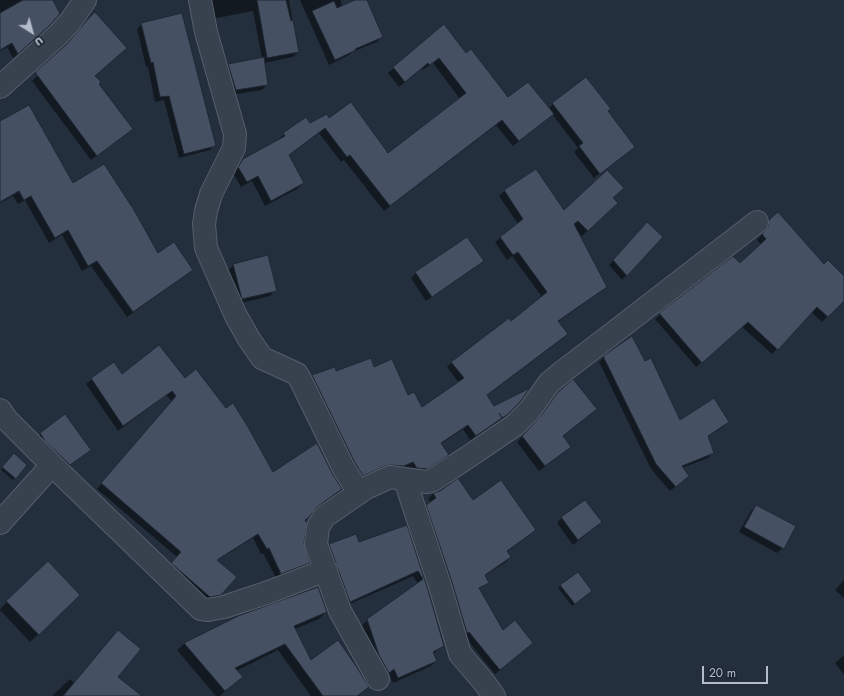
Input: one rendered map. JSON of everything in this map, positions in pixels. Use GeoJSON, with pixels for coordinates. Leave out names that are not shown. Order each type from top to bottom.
{"type":"FeatureCollection","features":[{"type":"Feature","properties":{"kind":"street"},"geometry":{"type":"LineString","coordinates":[[0,87],[70,22],[85,0]]}},
{"type":"Feature","properties":{"kind":"street"},"geometry":{"type":"LineString","coordinates":[[200,0],[206,32],[235,134],[234,148],[211,194],[206,210],[204,224],[206,248],[236,316],[249,339],[262,358],[297,374],[343,467],[359,493]]}},
{"type":"Feature","properties":{"kind":"street"},"geometry":{"type":"LineString","coordinates":[[378,680],[340,611],[316,544],[318,527],[324,517],[366,488],[390,477],[422,482],[433,480],[515,425],[530,410],[550,383],[561,373],[757,222]]}},
{"type":"Feature","properties":{"kind":"street"},"geometry":{"type":"LineString","coordinates":[[0,410],[7,420],[52,465],[201,609],[208,610],[224,607],[269,592],[326,570]]}},
{"type":"Feature","properties":{"kind":"street"},"geometry":{"type":"LineString","coordinates":[[0,523],[52,465]]}},
{"type":"Feature","properties":{"kind":"street"},"geometry":{"type":"LineString","coordinates":[[405,480],[440,586],[460,654],[484,681],[494,696]]}},
{"type":"Feature","properties":{"kind":"building"},"geometry":{"type":"Polygon","coordinates":[[[23,0],[53,0],[60,14],[18,54],[12,43],[0,50],[0,13],[23,0]]]}},
{"type":"Feature","properties":{"kind":"building"},"geometry":{"type":"Polygon","coordinates":[[[257,0],[286,0],[291,21],[293,20],[299,52],[267,58],[257,0]]]}},
{"type":"Feature","properties":{"kind":"building"},"geometry":{"type":"Polygon","coordinates":[[[355,0],[367,0],[383,37],[355,49],[356,50],[335,60],[312,11],[334,1],[337,8],[355,0]]]}},
{"type":"Feature","properties":{"kind":"building"},"geometry":{"type":"Polygon","coordinates":[[[95,12],[127,48],[95,76],[101,82],[99,84],[133,129],[97,156],[35,72],[67,44],[95,12]]]}},
{"type":"Feature","properties":{"kind":"building"},"geometry":{"type":"Polygon","coordinates":[[[182,13],[216,146],[184,154],[169,96],[160,97],[153,62],[151,63],[141,23],[182,13]]]}},
{"type":"Feature","properties":{"kind":"building"},"geometry":{"type":"Polygon","coordinates":[[[444,24],[466,53],[471,49],[508,97],[528,82],[554,114],[519,141],[502,120],[390,206],[350,155],[347,157],[325,128],[289,155],[304,183],[271,201],[258,176],[247,182],[238,167],[243,159],[285,136],[283,133],[306,117],[310,123],[327,114],[329,118],[351,102],[388,153],[466,93],[439,58],[430,65],[428,63],[405,82],[393,67],[444,24]]]}},
{"type":"Feature","properties":{"kind":"building"},"geometry":{"type":"Polygon","coordinates":[[[264,57],[268,85],[236,90],[228,64],[264,57]]]}},
{"type":"Feature","properties":{"kind":"building"},"geometry":{"type":"Polygon","coordinates":[[[586,77],[611,109],[608,111],[635,147],[600,174],[579,146],[583,143],[552,103],[586,77]]]}},
{"type":"Feature","properties":{"kind":"building"},"geometry":{"type":"Polygon","coordinates":[[[29,105],[73,183],[104,164],[134,210],[158,253],[174,242],[193,270],[133,312],[97,261],[88,266],[68,230],[55,238],[31,196],[24,200],[19,191],[0,202],[0,121],[29,105]]]}},
{"type":"Feature","properties":{"kind":"building"},"geometry":{"type":"Polygon","coordinates":[[[536,169],[564,210],[607,170],[624,188],[613,198],[618,203],[588,231],[578,221],[574,224],[607,287],[558,321],[568,334],[487,395],[494,406],[530,388],[520,402],[502,418],[476,436],[468,425],[441,443],[449,455],[428,469],[417,468],[413,462],[404,466],[385,466],[363,476],[354,461],[312,375],[335,367],[336,371],[371,358],[374,367],[392,359],[408,395],[414,392],[422,407],[464,378],[451,362],[509,318],[511,321],[547,292],[518,252],[513,255],[500,237],[523,219],[504,190],[536,169]]]}},
{"type":"Feature","properties":{"kind":"building"},"geometry":{"type":"Polygon","coordinates":[[[778,212],[824,264],[828,260],[844,276],[844,301],[828,317],[817,307],[778,350],[748,322],[702,363],[659,313],[733,256],[740,263],[766,239],[762,234],[768,227],[769,220],[778,212]]]}},
{"type":"Feature","properties":{"kind":"building"},"geometry":{"type":"Polygon","coordinates":[[[647,222],[663,237],[627,276],[613,260],[647,222]]]}},
{"type":"Feature","properties":{"kind":"building"},"geometry":{"type":"Polygon","coordinates":[[[467,237],[484,261],[432,297],[415,272],[467,237]]]}},
{"type":"Feature","properties":{"kind":"building"},"geometry":{"type":"Polygon","coordinates":[[[268,255],[277,291],[242,299],[233,264],[268,255]]]}},
{"type":"Feature","properties":{"kind":"building"},"geometry":{"type":"Polygon","coordinates":[[[632,336],[645,361],[651,358],[680,420],[714,398],[729,422],[708,436],[714,453],[682,466],[689,476],[676,487],[656,464],[603,356],[632,336]]]}},
{"type":"Feature","properties":{"kind":"building"},"geometry":{"type":"Polygon","coordinates":[[[159,345],[185,378],[196,369],[226,408],[233,403],[273,472],[317,443],[342,489],[317,507],[305,520],[307,523],[304,543],[310,563],[281,574],[269,548],[267,549],[258,534],[217,560],[237,577],[221,595],[210,597],[171,563],[181,552],[101,483],[176,396],[172,391],[123,426],[91,378],[114,362],[122,374],[159,345]]]}},
{"type":"Feature","properties":{"kind":"building"},"geometry":{"type":"Polygon","coordinates":[[[573,379],[597,409],[563,436],[571,447],[545,466],[522,436],[540,417],[558,392],[573,379]]]}},
{"type":"Feature","properties":{"kind":"building"},"geometry":{"type":"Polygon","coordinates":[[[65,414],[91,450],[70,465],[45,441],[40,433],[65,414]]]}},
{"type":"Feature","properties":{"kind":"building"},"geometry":{"type":"Polygon","coordinates":[[[14,453],[27,465],[16,479],[2,467],[14,453]]]}},
{"type":"Feature","properties":{"kind":"building"},"geometry":{"type":"Polygon","coordinates":[[[458,478],[473,500],[501,480],[536,530],[507,551],[511,557],[485,575],[489,583],[479,588],[503,630],[515,620],[533,643],[500,670],[469,632],[467,633],[452,582],[426,505],[436,498],[433,493],[440,491],[458,478]]]}},
{"type":"Feature","properties":{"kind":"building"},"geometry":{"type":"Polygon","coordinates":[[[585,500],[602,522],[578,540],[561,517],[585,500]]]}},
{"type":"Feature","properties":{"kind":"building"},"geometry":{"type":"Polygon","coordinates":[[[756,505],[796,526],[784,549],[744,527],[756,505]]]}},
{"type":"Feature","properties":{"kind":"building"},"geometry":{"type":"Polygon","coordinates":[[[407,525],[444,646],[433,652],[437,661],[398,678],[394,669],[389,673],[379,655],[367,619],[423,579],[418,571],[350,602],[329,544],[356,534],[359,542],[407,525]]]}},
{"type":"Feature","properties":{"kind":"building"},"geometry":{"type":"Polygon","coordinates":[[[48,561],[80,595],[39,635],[6,601],[48,561]]]}},
{"type":"Feature","properties":{"kind":"building"},"geometry":{"type":"Polygon","coordinates":[[[578,572],[592,591],[575,604],[560,585],[578,572]]]}},
{"type":"Feature","properties":{"kind":"building"},"geometry":{"type":"Polygon","coordinates":[[[318,587],[327,612],[294,626],[311,660],[338,640],[369,687],[357,696],[323,696],[285,644],[235,668],[243,677],[225,691],[184,643],[238,616],[318,587]]]}},
{"type":"Feature","properties":{"kind":"building"},"geometry":{"type":"Polygon","coordinates":[[[118,630],[141,649],[118,677],[142,696],[63,696],[118,630]]]}}]}
